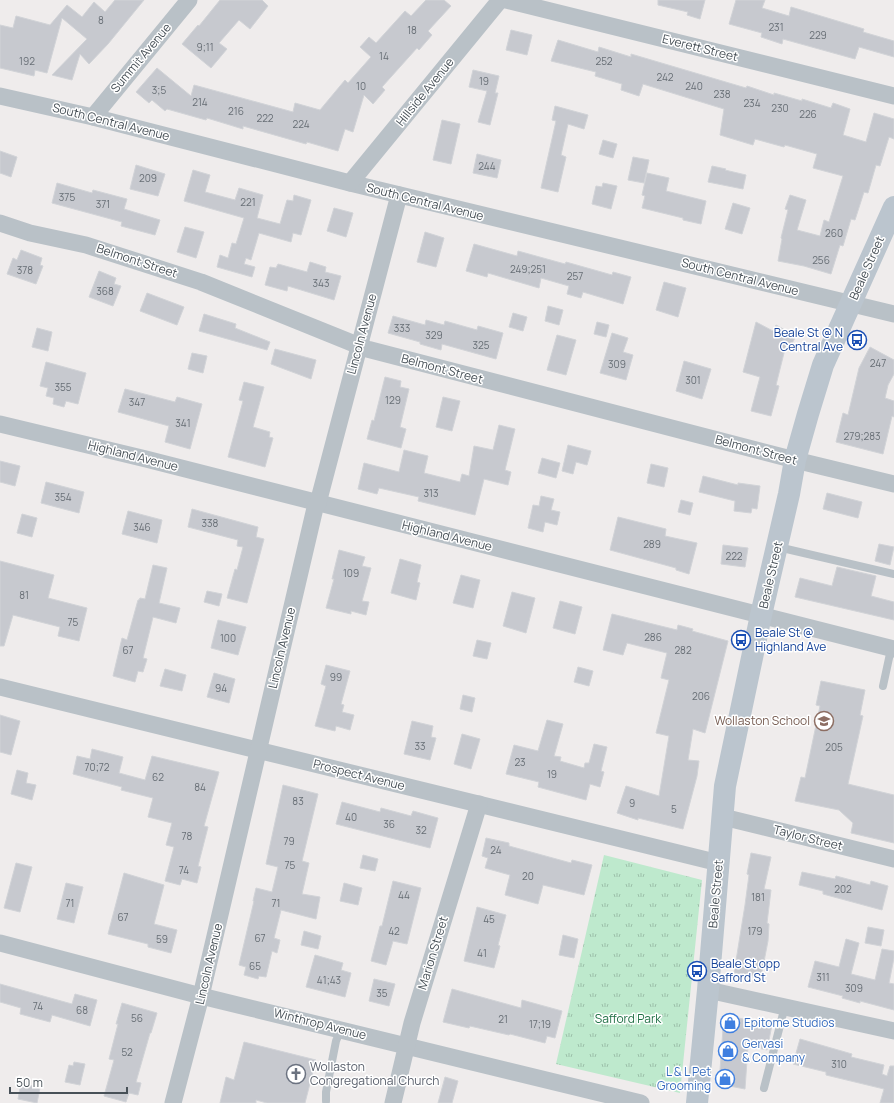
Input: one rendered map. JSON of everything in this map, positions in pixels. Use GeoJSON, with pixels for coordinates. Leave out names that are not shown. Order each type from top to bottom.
{"type":"FeatureCollection","features":[{"type":"Feature","properties":{"kind":"main road","name":"Beale Street"},"geometry":{"type":"LineString","coordinates":[[697,1103],[725,786],[761,615],[789,494],[795,460],[823,365],[894,207]]}},
{"type":"Feature","properties":{"kind":"street","name":"Summit Avenue"},"geometry":{"type":"LineString","coordinates":[[93,117],[189,0]]}},
{"type":"Feature","properties":{"kind":"street","name":"Hillside Avenue"},"geometry":{"type":"LineString","coordinates":[[350,184],[500,0]]}},
{"type":"Feature","properties":{"kind":"street","name":"Everett Street"},"geometry":{"type":"LineString","coordinates":[[506,0],[894,96]]}},
{"type":"Feature","properties":{"kind":"street","name":"South Central Avenue"},"geometry":{"type":"LineString","coordinates":[[0,96],[93,117],[350,184],[894,314]]}},
{"type":"Feature","properties":{"kind":"street","name":"Lincoln Avenue"},"geometry":{"type":"LineString","coordinates":[[173,1103],[201,996],[313,516],[318,503],[399,195]]}},
{"type":"Feature","properties":{"kind":"street","name":"Belmont Street"},"geometry":{"type":"LineString","coordinates":[[0,223],[30,233],[86,245],[201,282],[367,349],[795,460],[894,484]]}},
{"type":"Feature","properties":{"kind":"street","name":"Highland Avenue"},"geometry":{"type":"LineString","coordinates":[[0,424],[146,459],[893,649]]}},
{"type":"Feature","properties":{"kind":"street","name":"Prospect Avenue"},"geometry":{"type":"LineString","coordinates":[[0,686],[719,863]]}},
{"type":"Feature","properties":{"kind":"street","name":"Marion Street"},"geometry":{"type":"LineString","coordinates":[[393,1103],[412,1023],[479,804]]}},
{"type":"Feature","properties":{"kind":"street","name":"Taylor Street"},"geometry":{"type":"LineString","coordinates":[[723,817],[894,860]]}},
{"type":"Feature","properties":{"kind":"street","name":"Winthrop Avenue"},"geometry":{"type":"LineString","coordinates":[[0,943],[201,996],[641,1103]]}},
{"type":"Feature","properties":{"kind":"street"},"geometry":{"type":"LineString","coordinates":[[708,990],[894,1031]]}},
{"type":"Feature","properties":{"kind":"lane"},"geometry":{"type":"LineString","coordinates":[[777,546],[894,574]]}},
{"type":"Feature","properties":{"kind":"lane"},"geometry":{"type":"LineString","coordinates":[[883,686],[893,649]]}},
{"type":"Feature","properties":{"kind":"lane"},"geometry":{"type":"LineString","coordinates":[[764,1088],[785,1006]]}},
{"type":"Feature","properties":{"kind":"lane"},"geometry":{"type":"LineString","coordinates":[[326,1101],[326,1092],[336,1041],[340,1029]]}},
{"type":"Feature","properties":{"kind":"green space","name":"Safford Park"},"geometry":{"type":"Polygon","coordinates":[[[604,855],[702,880],[680,1093],[556,1064],[604,855]]]}},
{"type":"Feature","properties":{"kind":"building"},"geometry":{"type":"Polygon","coordinates":[[[115,0],[144,0],[108,44],[89,64],[80,54],[72,80],[52,75],[87,39],[62,18],[47,73],[35,70],[34,76],[0,68],[0,25],[13,28],[16,16],[50,25],[67,5],[82,17],[94,2],[105,12],[115,0]]]}},
{"type":"Feature","properties":{"kind":"building"},"geometry":{"type":"Polygon","coordinates":[[[220,0],[262,0],[268,6],[250,29],[239,20],[219,43],[227,49],[211,68],[182,44],[220,0]]]}},
{"type":"Feature","properties":{"kind":"building"},"geometry":{"type":"Polygon","coordinates":[[[426,0],[444,0],[451,6],[428,31],[432,35],[419,50],[417,48],[382,87],[385,90],[373,104],[364,95],[353,132],[345,129],[338,151],[307,142],[306,144],[243,126],[243,129],[207,118],[206,120],[167,109],[165,111],[152,100],[149,103],[136,92],[157,68],[191,96],[194,85],[293,112],[295,103],[320,110],[345,80],[348,83],[371,57],[360,47],[369,37],[376,43],[405,11],[411,16],[426,0]]]}},
{"type":"Feature","properties":{"kind":"building"},"geometry":{"type":"Polygon","coordinates":[[[658,0],[705,0],[700,19],[687,15],[688,12],[658,5],[658,0]]]}},
{"type":"Feature","properties":{"kind":"building"},"geometry":{"type":"Polygon","coordinates":[[[736,0],[765,0],[762,8],[789,16],[791,7],[864,29],[863,32],[894,41],[894,57],[859,47],[855,59],[783,39],[782,44],[761,37],[762,33],[729,24],[736,0]]]}},
{"type":"Feature","properties":{"kind":"building"},"geometry":{"type":"Polygon","coordinates":[[[511,30],[532,35],[527,55],[506,50],[511,30]]]}},
{"type":"Feature","properties":{"kind":"building"},"geometry":{"type":"Polygon","coordinates":[[[558,40],[598,52],[599,47],[631,57],[631,54],[746,88],[747,86],[774,95],[774,93],[802,101],[802,99],[831,108],[833,103],[850,109],[843,135],[866,142],[874,113],[894,119],[894,139],[889,137],[880,166],[876,165],[868,193],[864,192],[855,220],[851,219],[843,246],[840,245],[831,274],[804,266],[778,261],[781,238],[788,210],[785,209],[790,195],[806,200],[797,230],[820,236],[824,220],[829,222],[843,176],[813,168],[817,154],[785,145],[784,147],[755,139],[753,145],[720,135],[724,109],[643,84],[639,96],[621,90],[622,84],[595,76],[596,72],[551,61],[558,40]]]}},
{"type":"Feature","properties":{"kind":"building"},"geometry":{"type":"Polygon","coordinates":[[[473,70],[499,76],[495,93],[498,93],[490,125],[478,122],[487,91],[469,87],[473,70]]]}},
{"type":"Feature","properties":{"kind":"building"},"geometry":{"type":"Polygon","coordinates":[[[555,106],[588,115],[584,129],[568,124],[561,155],[566,157],[558,192],[541,188],[556,121],[552,120],[555,106]]]}},
{"type":"Feature","properties":{"kind":"building"},"geometry":{"type":"Polygon","coordinates":[[[442,120],[460,124],[451,164],[433,160],[442,120]]]}},
{"type":"Feature","properties":{"kind":"building"},"geometry":{"type":"Polygon","coordinates":[[[603,140],[617,144],[613,158],[599,154],[603,140]]]}},
{"type":"Feature","properties":{"kind":"building"},"geometry":{"type":"Polygon","coordinates":[[[0,151],[17,157],[11,177],[0,173],[0,151]]]}},
{"type":"Feature","properties":{"kind":"building"},"geometry":{"type":"Polygon","coordinates":[[[477,154],[501,160],[497,178],[473,173],[477,154]]]}},
{"type":"Feature","properties":{"kind":"building"},"geometry":{"type":"Polygon","coordinates":[[[633,157],[649,160],[644,183],[628,180],[633,157]]]}},
{"type":"Feature","properties":{"kind":"building"},"geometry":{"type":"Polygon","coordinates":[[[136,165],[165,174],[158,196],[130,189],[136,165]]]}},
{"type":"Feature","properties":{"kind":"building"},"geometry":{"type":"Polygon","coordinates":[[[712,166],[746,175],[743,189],[708,182],[712,166]]]}},
{"type":"Feature","properties":{"kind":"building"},"geometry":{"type":"Polygon","coordinates":[[[193,170],[210,175],[205,192],[235,200],[239,188],[263,195],[257,218],[280,224],[287,200],[293,201],[294,195],[311,200],[301,235],[293,233],[291,242],[259,233],[251,260],[246,258],[244,264],[255,267],[252,277],[217,267],[220,255],[228,258],[232,243],[236,244],[244,218],[184,201],[193,170]]]}},
{"type":"Feature","properties":{"kind":"building"},"geometry":{"type":"Polygon","coordinates":[[[647,173],[669,178],[666,191],[706,201],[701,224],[642,208],[645,196],[642,195],[647,173]]]}},
{"type":"Feature","properties":{"kind":"building"},"geometry":{"type":"Polygon","coordinates":[[[57,183],[92,193],[93,190],[127,199],[124,209],[160,220],[155,235],[121,226],[122,222],[52,203],[57,183]]]}},
{"type":"Feature","properties":{"kind":"building"},"geometry":{"type":"Polygon","coordinates":[[[603,183],[617,186],[611,209],[592,204],[596,186],[602,187],[603,183]]]}},
{"type":"Feature","properties":{"kind":"building"},"geometry":{"type":"Polygon","coordinates":[[[733,203],[750,208],[742,234],[725,229],[733,203]]]}},
{"type":"Feature","properties":{"kind":"building"},"geometry":{"type":"Polygon","coordinates":[[[334,208],[353,213],[346,237],[327,231],[334,208]]]}},
{"type":"Feature","properties":{"kind":"building"},"geometry":{"type":"Polygon","coordinates":[[[185,227],[204,232],[196,258],[177,252],[185,227]]]}},
{"type":"Feature","properties":{"kind":"building"},"geometry":{"type":"Polygon","coordinates":[[[425,232],[444,238],[436,267],[417,262],[425,232]]]}},
{"type":"Feature","properties":{"kind":"building"},"geometry":{"type":"Polygon","coordinates":[[[474,244],[517,256],[518,251],[565,264],[566,262],[612,275],[613,272],[631,277],[623,304],[583,292],[581,298],[567,294],[569,286],[541,278],[539,288],[488,273],[487,277],[466,271],[474,244]]]}},
{"type":"Feature","properties":{"kind":"building"},"geometry":{"type":"Polygon","coordinates":[[[21,250],[42,258],[40,265],[43,266],[36,284],[7,274],[13,258],[17,260],[21,250]]]}},
{"type":"Feature","properties":{"kind":"building"},"geometry":{"type":"Polygon","coordinates":[[[310,262],[326,267],[325,272],[341,276],[334,300],[288,286],[287,291],[265,285],[270,267],[276,268],[278,264],[307,272],[310,262]]]}},
{"type":"Feature","properties":{"kind":"building"},"geometry":{"type":"Polygon","coordinates":[[[99,271],[116,278],[114,284],[121,286],[113,306],[89,297],[99,271]]]}},
{"type":"Feature","properties":{"kind":"building"},"geometry":{"type":"Polygon","coordinates":[[[664,282],[686,288],[678,317],[656,310],[664,282]]]}},
{"type":"Feature","properties":{"kind":"building"},"geometry":{"type":"Polygon","coordinates":[[[147,293],[184,307],[177,325],[140,311],[147,293]]]}},
{"type":"Feature","properties":{"kind":"building"},"geometry":{"type":"Polygon","coordinates":[[[548,306],[563,310],[559,325],[545,321],[548,306]]]}},
{"type":"Feature","properties":{"kind":"building"},"geometry":{"type":"Polygon","coordinates":[[[513,313],[527,317],[523,331],[509,327],[513,313]]]}},
{"type":"Feature","properties":{"kind":"building"},"geometry":{"type":"Polygon","coordinates":[[[204,314],[236,324],[235,328],[270,342],[267,350],[199,331],[204,314]]]}},
{"type":"Feature","properties":{"kind":"building"},"geometry":{"type":"Polygon","coordinates":[[[393,316],[425,325],[426,320],[444,325],[445,321],[477,330],[478,326],[503,333],[496,359],[442,344],[441,350],[420,344],[420,342],[388,333],[393,316]]]}},
{"type":"Feature","properties":{"kind":"building"},"geometry":{"type":"Polygon","coordinates":[[[597,322],[609,325],[606,337],[594,334],[597,322]]]}},
{"type":"Feature","properties":{"kind":"building"},"geometry":{"type":"Polygon","coordinates":[[[756,322],[773,331],[776,325],[796,336],[788,351],[785,349],[776,385],[779,386],[771,416],[751,411],[760,377],[743,372],[756,322]]]}},
{"type":"Feature","properties":{"kind":"building"},"geometry":{"type":"Polygon","coordinates":[[[37,328],[52,332],[48,351],[32,347],[37,328]]]}},
{"type":"Feature","properties":{"kind":"building"},"geometry":{"type":"Polygon","coordinates":[[[612,333],[628,338],[623,352],[633,355],[626,380],[600,373],[612,333]]]}},
{"type":"Feature","properties":{"kind":"building"},"geometry":{"type":"Polygon","coordinates":[[[557,335],[576,340],[566,375],[547,370],[557,335]]]}},
{"type":"Feature","properties":{"kind":"building"},"geometry":{"type":"Polygon","coordinates":[[[870,347],[894,360],[894,374],[888,385],[885,398],[894,401],[894,417],[892,416],[883,454],[836,442],[843,413],[848,415],[859,368],[870,347]]]}},
{"type":"Feature","properties":{"kind":"building"},"geometry":{"type":"Polygon","coordinates":[[[275,349],[316,360],[311,379],[271,364],[275,349]]]}},
{"type":"Feature","properties":{"kind":"building"},"geometry":{"type":"Polygon","coordinates":[[[192,353],[207,356],[203,373],[188,369],[192,353]]]}},
{"type":"Feature","properties":{"kind":"building"},"geometry":{"type":"Polygon","coordinates":[[[684,361],[711,369],[702,399],[676,391],[684,361]]]}},
{"type":"Feature","properties":{"kind":"building"},"geometry":{"type":"Polygon","coordinates":[[[46,362],[86,373],[78,404],[66,401],[64,407],[53,404],[54,398],[46,396],[48,388],[40,386],[46,362]]]}},
{"type":"Feature","properties":{"kind":"building"},"geometry":{"type":"Polygon","coordinates":[[[385,377],[401,381],[400,387],[409,389],[400,427],[406,429],[401,448],[367,439],[372,420],[374,421],[385,377]]]}},
{"type":"Feature","properties":{"kind":"building"},"geometry":{"type":"Polygon","coordinates":[[[244,382],[264,387],[253,427],[270,432],[269,437],[273,438],[265,467],[228,457],[243,401],[239,400],[244,382]]]}},
{"type":"Feature","properties":{"kind":"building"},"geometry":{"type":"Polygon","coordinates":[[[125,389],[175,402],[177,397],[202,404],[190,449],[165,442],[169,426],[118,412],[125,389]]]}},
{"type":"Feature","properties":{"kind":"building"},"geometry":{"type":"Polygon","coordinates":[[[443,397],[460,401],[452,431],[436,427],[443,397]]]}},
{"type":"Feature","properties":{"kind":"building"},"geometry":{"type":"Polygon","coordinates":[[[499,425],[515,429],[505,470],[511,472],[508,485],[484,479],[475,515],[418,501],[419,497],[379,488],[377,494],[358,489],[364,463],[399,472],[404,450],[428,456],[424,473],[460,482],[462,474],[469,476],[474,446],[493,450],[499,425]]]}},
{"type":"Feature","properties":{"kind":"building"},"geometry":{"type":"Polygon","coordinates":[[[568,445],[591,451],[587,465],[576,462],[573,474],[562,471],[568,445]]]}},
{"type":"Feature","properties":{"kind":"building"},"geometry":{"type":"Polygon","coordinates":[[[542,458],[560,463],[556,478],[538,473],[542,458]]]}},
{"type":"Feature","properties":{"kind":"building"},"geometry":{"type":"Polygon","coordinates":[[[0,461],[20,466],[15,486],[0,482],[0,461]]]}},
{"type":"Feature","properties":{"kind":"building"},"geometry":{"type":"Polygon","coordinates":[[[651,464],[668,468],[664,487],[647,483],[651,464]]]}},
{"type":"Feature","properties":{"kind":"building"},"geometry":{"type":"Polygon","coordinates":[[[703,476],[738,485],[738,483],[760,486],[757,509],[752,508],[751,513],[734,511],[735,501],[699,492],[703,476]]]}},
{"type":"Feature","properties":{"kind":"building"},"geometry":{"type":"Polygon","coordinates":[[[46,482],[84,492],[79,513],[41,503],[46,482]]]}},
{"type":"Feature","properties":{"kind":"building"},"geometry":{"type":"Polygon","coordinates":[[[827,493],[862,502],[858,518],[823,509],[827,493]]]}},
{"type":"Feature","properties":{"kind":"building"},"geometry":{"type":"Polygon","coordinates":[[[541,496],[554,499],[551,510],[560,512],[557,525],[545,522],[543,532],[528,528],[533,505],[539,506],[541,496]]]}},
{"type":"Feature","properties":{"kind":"building"},"geometry":{"type":"Polygon","coordinates":[[[681,500],[693,503],[690,515],[678,512],[681,500]]]}},
{"type":"Feature","properties":{"kind":"building"},"geometry":{"type":"Polygon","coordinates":[[[192,509],[258,527],[256,537],[264,539],[247,603],[227,598],[243,547],[237,546],[238,540],[188,527],[192,509]]]}},
{"type":"Feature","properties":{"kind":"building"},"geometry":{"type":"Polygon","coordinates":[[[128,511],[162,520],[157,543],[122,534],[128,511]]]}},
{"type":"Feature","properties":{"kind":"building"},"geometry":{"type":"Polygon","coordinates":[[[22,514],[37,518],[32,537],[17,533],[22,514]]]}},
{"type":"Feature","properties":{"kind":"building"},"geometry":{"type":"Polygon","coordinates":[[[618,517],[666,529],[665,536],[697,543],[689,574],[676,570],[676,568],[610,550],[618,517]]]}},
{"type":"Feature","properties":{"kind":"building"},"geometry":{"type":"Polygon","coordinates":[[[879,544],[894,547],[890,565],[875,561],[879,544]]]}},
{"type":"Feature","properties":{"kind":"building"},"geometry":{"type":"Polygon","coordinates":[[[723,545],[748,548],[745,567],[721,564],[723,545]]]}},
{"type":"Feature","properties":{"kind":"building"},"geometry":{"type":"Polygon","coordinates":[[[339,550],[365,557],[362,566],[371,568],[362,601],[369,602],[366,615],[351,611],[351,614],[326,608],[334,579],[332,579],[339,550]]]}},
{"type":"Feature","properties":{"kind":"building"},"geometry":{"type":"Polygon","coordinates":[[[400,559],[421,565],[417,582],[420,583],[416,600],[391,593],[400,559]]]}},
{"type":"Feature","properties":{"kind":"building"},"geometry":{"type":"Polygon","coordinates":[[[0,561],[54,575],[48,598],[87,608],[79,641],[58,636],[60,627],[13,615],[4,646],[0,646],[0,561]]]}},
{"type":"Feature","properties":{"kind":"building"},"geometry":{"type":"Polygon","coordinates":[[[153,565],[167,568],[159,603],[180,608],[176,623],[153,617],[143,658],[147,659],[143,672],[138,671],[135,682],[113,676],[122,638],[127,640],[138,600],[140,598],[145,599],[153,565]]]}},
{"type":"Feature","properties":{"kind":"building"},"geometry":{"type":"Polygon","coordinates":[[[837,567],[876,576],[871,596],[894,602],[894,620],[795,597],[800,578],[832,586],[837,567]]]}},
{"type":"Feature","properties":{"kind":"building"},"geometry":{"type":"Polygon","coordinates":[[[461,575],[480,580],[473,608],[453,603],[461,575]]]}},
{"type":"Feature","properties":{"kind":"building"},"geometry":{"type":"Polygon","coordinates":[[[207,591],[222,594],[219,606],[204,602],[207,591]]]}},
{"type":"Feature","properties":{"kind":"building"},"geometry":{"type":"Polygon","coordinates":[[[512,592],[535,598],[526,633],[503,626],[512,592]]]}},
{"type":"Feature","properties":{"kind":"building"},"geometry":{"type":"Polygon","coordinates":[[[560,601],[582,607],[575,634],[553,628],[560,601]]]}},
{"type":"Feature","properties":{"kind":"building"},"geometry":{"type":"Polygon","coordinates":[[[612,614],[677,630],[678,625],[693,629],[692,631],[728,641],[705,733],[693,729],[688,760],[699,761],[697,776],[683,829],[638,818],[638,820],[617,813],[626,786],[659,796],[669,736],[656,733],[669,680],[661,678],[667,653],[627,643],[623,655],[603,650],[612,614]]]}},
{"type":"Feature","properties":{"kind":"building"},"geometry":{"type":"Polygon","coordinates":[[[218,620],[246,627],[238,655],[211,648],[218,620]]]}},
{"type":"Feature","properties":{"kind":"building"},"geometry":{"type":"Polygon","coordinates":[[[477,640],[491,643],[487,659],[473,656],[477,640]]]}},
{"type":"Feature","properties":{"kind":"building"},"geometry":{"type":"Polygon","coordinates":[[[326,665],[350,671],[341,704],[344,705],[342,712],[354,715],[350,730],[336,726],[335,731],[315,726],[326,686],[321,684],[326,665]]]}},
{"type":"Feature","properties":{"kind":"building"},"geometry":{"type":"Polygon","coordinates":[[[578,667],[593,671],[589,686],[574,682],[578,667]]]}},
{"type":"Feature","properties":{"kind":"building"},"geometry":{"type":"Polygon","coordinates":[[[165,669],[186,675],[182,691],[160,686],[165,669]]]}},
{"type":"Feature","properties":{"kind":"building"},"geometry":{"type":"Polygon","coordinates":[[[214,673],[235,679],[229,703],[207,697],[214,673]]]}},
{"type":"Feature","properties":{"kind":"building"},"geometry":{"type":"Polygon","coordinates":[[[821,681],[865,690],[860,715],[863,716],[848,784],[894,795],[894,843],[851,833],[853,823],[839,810],[795,801],[801,777],[805,778],[820,706],[816,705],[821,681]]]}},
{"type":"Feature","properties":{"kind":"building"},"geometry":{"type":"Polygon","coordinates":[[[463,695],[475,698],[472,712],[460,709],[463,695]]]}},
{"type":"Feature","properties":{"kind":"building"},"geometry":{"type":"Polygon","coordinates":[[[0,715],[20,721],[11,755],[0,752],[0,715]]]}},
{"type":"Feature","properties":{"kind":"building"},"geometry":{"type":"Polygon","coordinates":[[[547,720],[563,724],[554,756],[561,757],[560,761],[584,768],[585,763],[589,763],[594,744],[607,747],[601,771],[604,772],[600,787],[590,784],[586,800],[538,787],[539,782],[506,774],[514,745],[538,751],[547,720]]]}},
{"type":"Feature","properties":{"kind":"building"},"geometry":{"type":"Polygon","coordinates":[[[412,721],[433,726],[431,737],[436,738],[430,760],[404,754],[412,721]]]}},
{"type":"Feature","properties":{"kind":"building"},"geometry":{"type":"Polygon","coordinates":[[[462,734],[480,739],[471,769],[454,764],[462,734]]]}},
{"type":"Feature","properties":{"kind":"building"},"geometry":{"type":"Polygon","coordinates":[[[92,749],[123,757],[119,773],[145,780],[152,756],[219,772],[204,826],[208,827],[198,866],[201,867],[197,883],[182,879],[180,885],[165,881],[174,847],[166,845],[172,823],[148,817],[153,798],[121,790],[122,787],[73,774],[77,756],[90,759],[92,749]]]}},
{"type":"Feature","properties":{"kind":"building"},"geometry":{"type":"Polygon","coordinates":[[[17,770],[28,773],[26,783],[36,785],[32,800],[11,794],[17,770]]]}},
{"type":"Feature","properties":{"kind":"building"},"geometry":{"type":"Polygon","coordinates":[[[283,785],[318,794],[302,861],[309,863],[302,894],[320,897],[316,919],[281,910],[274,938],[280,940],[277,953],[272,951],[266,977],[259,976],[258,979],[244,975],[246,967],[239,965],[256,888],[272,892],[278,867],[266,864],[283,785]]]}},
{"type":"Feature","properties":{"kind":"building"},"geometry":{"type":"Polygon","coordinates":[[[342,802],[380,812],[381,808],[411,816],[413,811],[438,818],[430,848],[336,824],[342,802]]]}},
{"type":"Feature","properties":{"kind":"building"},"geometry":{"type":"Polygon","coordinates":[[[486,838],[509,843],[509,846],[571,863],[572,860],[592,865],[584,895],[543,885],[538,904],[505,895],[510,875],[485,868],[488,858],[482,856],[486,838]]]}},
{"type":"Feature","properties":{"kind":"building"},"geometry":{"type":"Polygon","coordinates":[[[751,853],[771,857],[764,889],[771,890],[767,923],[769,924],[768,941],[761,977],[734,973],[745,905],[749,875],[747,874],[751,853]]]}},
{"type":"Feature","properties":{"kind":"building"},"geometry":{"type":"Polygon","coordinates":[[[363,855],[378,859],[375,871],[360,868],[363,855]]]}},
{"type":"Feature","properties":{"kind":"building"},"geometry":{"type":"Polygon","coordinates":[[[16,863],[32,867],[20,912],[4,908],[16,863]]]}},
{"type":"Feature","properties":{"kind":"building"},"geometry":{"type":"Polygon","coordinates":[[[802,872],[835,879],[836,876],[870,885],[871,881],[888,886],[882,910],[823,894],[823,891],[799,885],[802,872]]]}},
{"type":"Feature","properties":{"kind":"building"},"geometry":{"type":"Polygon","coordinates":[[[124,873],[164,885],[154,924],[177,930],[171,953],[148,947],[148,944],[108,934],[124,873]]]}},
{"type":"Feature","properties":{"kind":"building"},"geometry":{"type":"Polygon","coordinates":[[[393,881],[421,888],[407,944],[393,941],[386,965],[371,961],[380,926],[382,926],[393,881]]]}},
{"type":"Feature","properties":{"kind":"building"},"geometry":{"type":"Polygon","coordinates":[[[66,883],[83,887],[74,923],[57,919],[66,883]]]}},
{"type":"Feature","properties":{"kind":"building"},"geometry":{"type":"Polygon","coordinates":[[[344,883],[362,888],[358,905],[340,901],[344,883]]]}},
{"type":"Feature","properties":{"kind":"building"},"geometry":{"type":"Polygon","coordinates":[[[477,907],[506,915],[494,968],[464,961],[477,907]]]}},
{"type":"Feature","properties":{"kind":"building"},"geometry":{"type":"Polygon","coordinates":[[[868,927],[884,930],[881,946],[865,943],[868,927]]]}},
{"type":"Feature","properties":{"kind":"building"},"geometry":{"type":"Polygon","coordinates":[[[304,931],[321,936],[318,949],[301,945],[304,931]]]}},
{"type":"Feature","properties":{"kind":"building"},"geometry":{"type":"Polygon","coordinates":[[[563,935],[578,939],[574,958],[559,955],[563,935]]]}},
{"type":"Feature","properties":{"kind":"building"},"geometry":{"type":"Polygon","coordinates":[[[846,939],[859,943],[851,974],[875,980],[882,949],[894,951],[889,983],[894,984],[894,1010],[860,1001],[860,1003],[842,998],[843,996],[808,987],[815,961],[839,967],[846,939]]]}},
{"type":"Feature","properties":{"kind":"building"},"geometry":{"type":"Polygon","coordinates":[[[315,955],[343,963],[341,970],[351,973],[345,997],[306,987],[315,955]]]}},
{"type":"Feature","properties":{"kind":"building"},"geometry":{"type":"Polygon","coordinates":[[[374,979],[395,984],[389,1006],[369,1001],[374,979]]]}},
{"type":"Feature","properties":{"kind":"building"},"geometry":{"type":"Polygon","coordinates":[[[0,984],[72,1004],[75,994],[97,1000],[90,1026],[52,1015],[50,1022],[20,1014],[21,1008],[0,1002],[0,984]]]}},
{"type":"Feature","properties":{"kind":"building"},"geometry":{"type":"Polygon","coordinates":[[[452,989],[521,1008],[522,1000],[562,1011],[555,1038],[547,1036],[545,1043],[510,1034],[470,1026],[469,1028],[443,1022],[452,989]]]}},
{"type":"Feature","properties":{"kind":"building"},"geometry":{"type":"Polygon","coordinates":[[[122,1003],[157,1013],[136,1082],[141,1083],[138,1095],[129,1093],[126,1102],[104,1096],[114,1060],[109,1059],[122,1003]]]}},
{"type":"Feature","properties":{"kind":"building"},"geometry":{"type":"Polygon","coordinates":[[[724,1015],[772,1025],[767,1050],[748,1046],[745,1089],[719,1084],[724,1015]]]}},
{"type":"Feature","properties":{"kind":"building"},"geometry":{"type":"Polygon","coordinates":[[[800,1039],[852,1054],[851,1057],[884,1065],[882,1074],[887,1076],[890,1066],[894,1066],[894,1103],[880,1103],[884,1089],[826,1075],[826,1072],[793,1064],[800,1039]]]}},
{"type":"Feature","properties":{"kind":"building","name":"Wollaston Congregational Church"},"geometry":{"type":"Polygon","coordinates":[[[244,1042],[316,1060],[305,1103],[267,1103],[256,1100],[256,1103],[220,1103],[226,1077],[234,1080],[244,1042]]]}},
{"type":"Feature","properties":{"kind":"building"},"geometry":{"type":"Polygon","coordinates":[[[74,1062],[85,1064],[80,1085],[65,1082],[69,1065],[73,1066],[74,1062]]]}},
{"type":"Feature","properties":{"kind":"building"},"geometry":{"type":"Polygon","coordinates":[[[445,1077],[458,1081],[452,1103],[438,1103],[445,1077]]]}},
{"type":"Feature","properties":{"kind":"building"},"geometry":{"type":"Polygon","coordinates":[[[21,1083],[40,1088],[37,1103],[18,1099],[21,1083]]]}},
{"type":"Feature","properties":{"kind":"place","name":"Beale St @ N Central Ave"},"geometry":{"type":"Point","coordinates":[857,340]}},
{"type":"Feature","properties":{"kind":"place","name":"Beale St @ Highland Ave"},"geometry":{"type":"Point","coordinates":[741,640]}},
{"type":"Feature","properties":{"kind":"place","name":"Wollaston School"},"geometry":{"type":"Point","coordinates":[824,721]}},
{"type":"Feature","properties":{"kind":"place","name":"Beale St opp Safford St"},"geometry":{"type":"Point","coordinates":[697,971]}},
{"type":"Feature","properties":{"kind":"place","name":"Epitome Studios"},"geometry":{"type":"Point","coordinates":[730,1023]}},
{"type":"Feature","properties":{"kind":"place","name":"Gervasi & Company"},"geometry":{"type":"Point","coordinates":[728,1051]}},
{"type":"Feature","properties":{"kind":"place","name":"Wollaston Congregational Church"},"geometry":{"type":"Point","coordinates":[296,1074]}},
{"type":"Feature","properties":{"kind":"place","name":"L & L Pet Grooming"},"geometry":{"type":"Point","coordinates":[725,1079]}}]}
